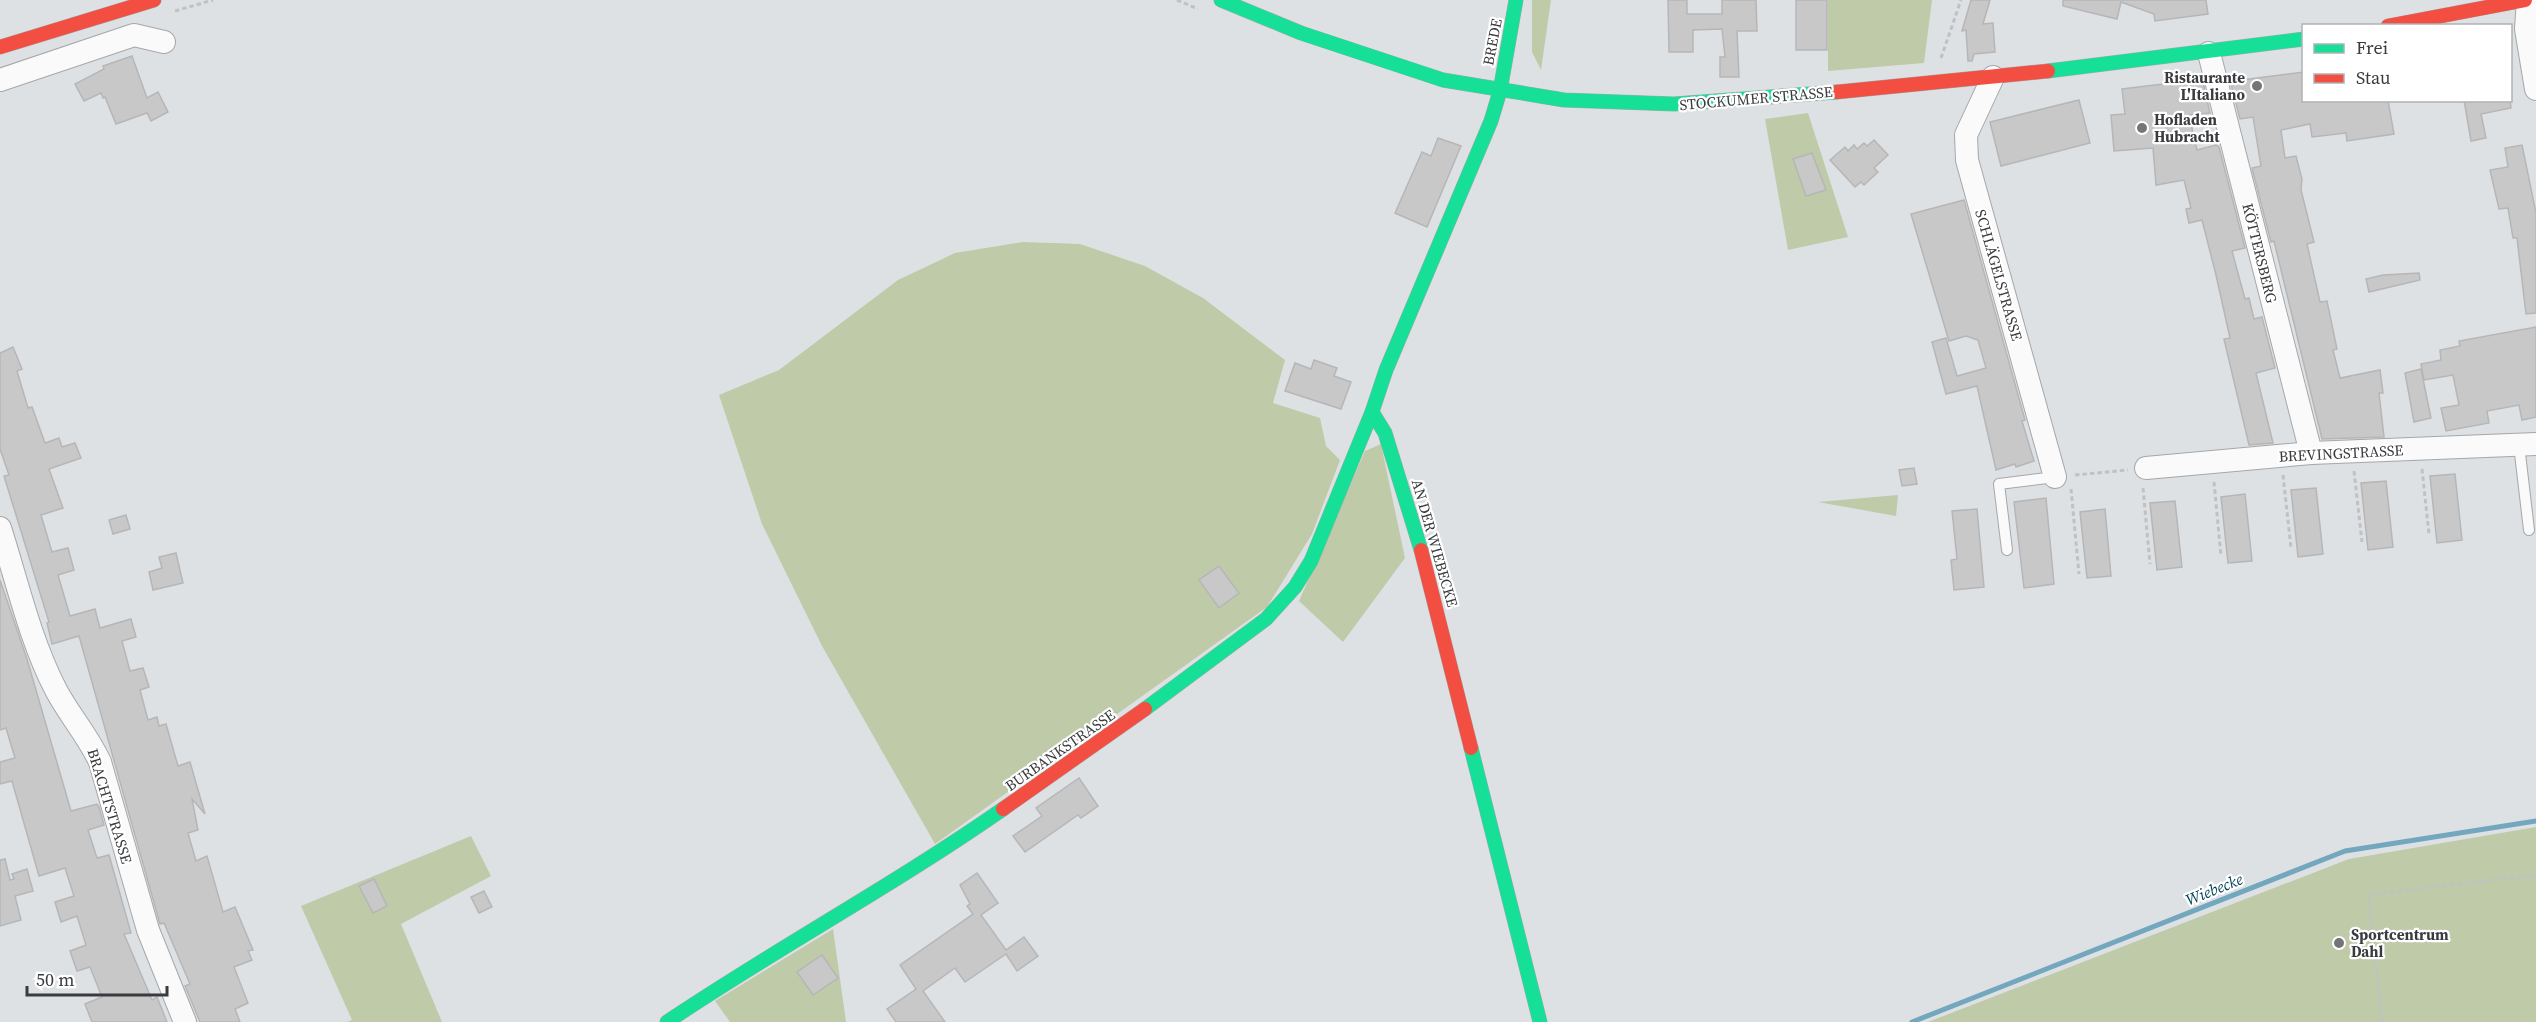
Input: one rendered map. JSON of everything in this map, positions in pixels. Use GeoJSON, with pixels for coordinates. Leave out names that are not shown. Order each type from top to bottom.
{"type":"FeatureCollection","features":[{"type":"Feature","properties":{"kind":"street"},"geometry":{"type":"LineString","coordinates":[[0,47],[154,0]]}},
{"type":"Feature","properties":{"kind":"street","name":"STOCKUMER STRASSE"},"geometry":{"type":"LineString","coordinates":[[1221,0],[1371,58],[1443,80],[1564,100],[1674,104],[1754,100],[1993,77],[2210,53],[2302,39]]}},
{"type":"Feature","properties":{"kind":"street","name":"BREDE"},"geometry":{"type":"LineString","coordinates":[[1500,91],[1516,0]]}},
{"type":"Feature","properties":{"kind":"street"},"geometry":{"type":"LineString","coordinates":[[2399,24],[2527,0],[2536,89]]}},
{"type":"Feature","properties":{"kind":"street"},"geometry":{"type":"LineString","coordinates":[[0,80],[134,35],[164,42]]}},
{"type":"Feature","properties":{"kind":"street","name":"KÖTTERSBERG"},"geometry":{"type":"LineString","coordinates":[[2210,53],[2312,453]]}},
{"type":"Feature","properties":{"kind":"street","name":"SCHLÄGELSTRASSE"},"geometry":{"type":"LineString","coordinates":[[1993,77],[1966,135],[1967,160],[2062,476]]}},
{"type":"Feature","properties":{"kind":"street"},"geometry":{"type":"LineString","coordinates":[[1372,412],[1386,370],[1485,138],[1500,91]]}},
{"type":"Feature","properties":{"kind":"street","name":"BURBANKSTRASSE"},"geometry":{"type":"LineString","coordinates":[[668,1022],[716,989],[935,856],[1123,726],[1266,619],[1295,587],[1311,561],[1372,412]]}},
{"type":"Feature","properties":{"kind":"street","name":"AN DER WIEBECKE"},"geometry":{"type":"LineString","coordinates":[[1372,412],[1385,433],[1418,536],[1540,1022]]}},
{"type":"Feature","properties":{"kind":"street","name":"BREVINGSTRASSE"},"geometry":{"type":"LineString","coordinates":[[2143,469],[2312,453],[2528,445]]}},
{"type":"Feature","properties":{"kind":"street","name":"BRACHTSTRASSE"},"geometry":{"type":"LineString","coordinates":[[0,528],[44,664],[57,692],[88,736],[100,762],[148,930],[184,1022]]}},
{"type":"Feature","properties":{"kind":"lane"},"geometry":{"type":"LineString","coordinates":[[2528,445],[2529,530]]}},
{"type":"Feature","properties":{"kind":"lane"},"geometry":{"type":"LineString","coordinates":[[2007,550],[1999,484],[2062,476]]}},
{"type":"Feature","properties":{"kind":"path"},"geometry":{"type":"LineString","coordinates":[[1938,68],[1961,0]]}},
{"type":"Feature","properties":{"kind":"path"},"geometry":{"type":"LineString","coordinates":[[2420,449],[2429,534]]}},
{"type":"Feature","properties":{"kind":"path"},"geometry":{"type":"LineString","coordinates":[[2352,452],[2362,542]]}},
{"type":"Feature","properties":{"kind":"path"},"geometry":{"type":"LineString","coordinates":[[2281,456],[2291,548]]}},
{"type":"Feature","properties":{"kind":"path"},"geometry":{"type":"LineString","coordinates":[[2212,462],[2221,556]]}},
{"type":"Feature","properties":{"kind":"path"},"geometry":{"type":"LineString","coordinates":[[2079,574],[2062,476],[2143,469],[2150,564]]}},
{"type":"Feature","properties":{"kind":"path"},"geometry":{"type":"LineString","coordinates":[[2382,1022],[2367,896],[2536,875]]}},
{"type":"Feature","properties":{"kind":"green space"},"geometry":{"type":"Polygon","coordinates":[[[1532,0],[1551,0],[1541,70],[1532,52],[1532,0]]]}},
{"type":"Feature","properties":{"kind":"green space"},"geometry":{"type":"Polygon","coordinates":[[[1828,0],[1932,0],[1924,63],[1828,71],[1828,0]]]}},
{"type":"Feature","properties":{"kind":"green space"},"geometry":{"type":"Polygon","coordinates":[[[1808,113],[1848,237],[1788,250],[1765,119],[1808,113]]]}},
{"type":"Feature","properties":{"kind":"green space"},"geometry":{"type":"Polygon","coordinates":[[[1023,242],[1080,244],[1145,266],[1203,298],[1285,360],[1273,403],[1320,418],[1326,446],[1340,460],[1312,534],[1267,607],[935,844],[822,646],[762,524],[719,395],[779,370],[898,280],[955,253],[1023,242]]]}},
{"type":"Feature","properties":{"kind":"green space"},"geometry":{"type":"Polygon","coordinates":[[[1381,444],[1405,558],[1343,642],[1299,601],[1365,451],[1381,444]]]}},
{"type":"Feature","properties":{"kind":"green space"},"geometry":{"type":"Polygon","coordinates":[[[1898,495],[1896,516],[1818,502],[1898,495]]]}},
{"type":"Feature","properties":{"kind":"green space","name":"Sportcentrum Dahl"},"geometry":{"type":"Polygon","coordinates":[[[2536,827],[2536,1022],[1928,1022],[2349,859],[2536,827]]]}},
{"type":"Feature","properties":{"kind":"green space"},"geometry":{"type":"Polygon","coordinates":[[[471,836],[491,876],[401,924],[442,1022],[347,1022],[352,1020],[301,906],[471,836]]]}},
{"type":"Feature","properties":{"kind":"green space"},"geometry":{"type":"Polygon","coordinates":[[[833,929],[846,1022],[730,1022],[715,1001],[833,929]]]}},
{"type":"Feature","properties":{"kind":"building"},"geometry":{"type":"Polygon","coordinates":[[[1668,0],[1687,0],[1687,14],[1722,14],[1722,0],[1756,0],[1757,31],[1737,31],[1739,77],[1720,77],[1720,57],[1725,57],[1722,29],[1693,30],[1693,52],[1669,52],[1668,0]]]}},
{"type":"Feature","properties":{"kind":"building"},"geometry":{"type":"Polygon","coordinates":[[[1796,0],[1827,0],[1827,50],[1796,50],[1796,0]]]}},
{"type":"Feature","properties":{"kind":"building"},"geometry":{"type":"Polygon","coordinates":[[[1971,0],[1990,0],[1983,24],[1993,23],[1995,52],[1974,54],[1972,61],[1968,61],[1966,30],[1962,31],[1971,0]]]}},
{"type":"Feature","properties":{"kind":"building"},"geometry":{"type":"Polygon","coordinates":[[[2063,0],[2206,0],[2208,14],[2155,21],[2154,14],[2121,2],[2117,19],[2063,6],[2063,0]]]}},
{"type":"Feature","properties":{"kind":"building"},"geometry":{"type":"Polygon","coordinates":[[[132,56],[147,98],[158,92],[168,112],[151,121],[147,113],[116,124],[105,97],[103,98],[101,93],[84,101],[75,84],[104,69],[103,66],[132,56]]]}},
{"type":"Feature","properties":{"kind":"building"},"geometry":{"type":"Polygon","coordinates":[[[2302,72],[2302,102],[2388,102],[2394,134],[2347,141],[2346,133],[2312,137],[2310,124],[2281,130],[2285,158],[2296,156],[2302,179],[2301,190],[2314,242],[2307,244],[2320,302],[2327,301],[2337,349],[2333,350],[2340,378],[2380,370],[2383,393],[2379,393],[2384,437],[2322,439],[2274,241],[2271,242],[2252,168],[2261,166],[2253,117],[2240,119],[2231,84],[2234,81],[2302,72]]]}},
{"type":"Feature","properties":{"kind":"building"},"geometry":{"type":"Polygon","coordinates":[[[2188,81],[2189,84],[2203,82],[2210,113],[2189,115],[2197,150],[2216,145],[2219,147],[2245,248],[2232,251],[2245,299],[2249,298],[2254,319],[2262,317],[2275,368],[2256,373],[2273,443],[2249,445],[2224,339],[2230,338],[2216,275],[2202,220],[2189,223],[2186,209],[2191,208],[2184,180],[2156,185],[2153,148],[2114,151],[2111,115],[2125,114],[2122,89],[2188,81]]]}},
{"type":"Feature","properties":{"kind":"building"},"geometry":{"type":"Polygon","coordinates":[[[2079,100],[2090,143],[2001,166],[1990,122],[2079,100]]]}},
{"type":"Feature","properties":{"kind":"building"},"geometry":{"type":"Polygon","coordinates":[[[2464,102],[2510,102],[2511,108],[2481,114],[2486,138],[2471,141],[2464,102]]]}},
{"type":"Feature","properties":{"kind":"building"},"geometry":{"type":"Polygon","coordinates":[[[1438,138],[1461,146],[1427,227],[1395,213],[1422,152],[1431,156],[1438,138]]]}},
{"type":"Feature","properties":{"kind":"building"},"geometry":{"type":"Polygon","coordinates":[[[1874,140],[1888,155],[1874,168],[1878,172],[1864,185],[1861,182],[1855,187],[1830,160],[1845,147],[1848,151],[1854,145],[1857,149],[1864,143],[1867,146],[1874,140]]]}},
{"type":"Feature","properties":{"kind":"building"},"geometry":{"type":"Polygon","coordinates":[[[2522,145],[2536,213],[2536,313],[2526,314],[2517,238],[2513,238],[2508,208],[2499,209],[2490,170],[2508,167],[2505,148],[2522,145]]]}},
{"type":"Feature","properties":{"kind":"building"},"geometry":{"type":"Polygon","coordinates":[[[1812,153],[1826,190],[1806,196],[1793,159],[1812,153]]]}},
{"type":"Feature","properties":{"kind":"building"},"geometry":{"type":"Polygon","coordinates":[[[1964,200],[2025,420],[2022,421],[2034,461],[2016,467],[2015,464],[1996,470],[1977,386],[1946,394],[1932,342],[1946,338],[1957,376],[1986,368],[1978,340],[1966,336],[1949,341],[1911,214],[1964,200]]]}},
{"type":"Feature","properties":{"kind":"building"},"geometry":{"type":"Polygon","coordinates":[[[2419,273],[2420,280],[2369,292],[2366,279],[2383,275],[2419,273]]]}},
{"type":"Feature","properties":{"kind":"building"},"geometry":{"type":"Polygon","coordinates":[[[2536,327],[2536,417],[2522,420],[2519,405],[2487,411],[2489,423],[2446,431],[2441,408],[2459,405],[2453,375],[2424,380],[2421,364],[2441,360],[2440,350],[2460,346],[2459,341],[2536,327]]]}},
{"type":"Feature","properties":{"kind":"building"},"geometry":{"type":"Polygon","coordinates":[[[13,347],[22,369],[17,371],[28,408],[32,407],[45,443],[59,438],[62,447],[75,443],[81,458],[49,469],[63,508],[41,515],[52,552],[68,548],[74,570],[58,575],[70,616],[95,609],[100,628],[131,619],[136,637],[122,641],[130,671],[143,668],[149,687],[140,690],[148,720],[157,717],[159,726],[166,724],[178,766],[190,762],[205,814],[192,799],[198,830],[188,833],[196,861],[207,856],[223,912],[235,907],[253,950],[248,951],[252,960],[234,967],[248,1003],[235,1009],[240,1022],[200,1022],[185,986],[190,984],[164,923],[160,924],[79,636],[52,644],[47,623],[49,622],[4,476],[9,475],[0,449],[0,353],[13,347]]]}},
{"type":"Feature","properties":{"kind":"building"},"geometry":{"type":"Polygon","coordinates":[[[1314,360],[1337,368],[1334,376],[1351,382],[1341,409],[1285,391],[1295,363],[1311,369],[1314,360]]]}},
{"type":"Feature","properties":{"kind":"building"},"geometry":{"type":"Polygon","coordinates":[[[2421,369],[2431,418],[2414,422],[2405,373],[2421,369]]]}},
{"type":"Feature","properties":{"kind":"building"},"geometry":{"type":"Polygon","coordinates":[[[1914,468],[1917,484],[1902,486],[1899,470],[1914,468]]]}},
{"type":"Feature","properties":{"kind":"building"},"geometry":{"type":"Polygon","coordinates":[[[2455,474],[2462,540],[2437,543],[2430,476],[2455,474]]]}},
{"type":"Feature","properties":{"kind":"building"},"geometry":{"type":"Polygon","coordinates":[[[2386,481],[2393,547],[2368,550],[2361,483],[2386,481]]]}},
{"type":"Feature","properties":{"kind":"building"},"geometry":{"type":"Polygon","coordinates":[[[2316,488],[2323,554],[2298,557],[2291,490],[2316,488]]]}},
{"type":"Feature","properties":{"kind":"building"},"geometry":{"type":"Polygon","coordinates":[[[2245,494],[2252,561],[2228,563],[2221,497],[2245,494]]]}},
{"type":"Feature","properties":{"kind":"building"},"geometry":{"type":"Polygon","coordinates":[[[2046,498],[2054,584],[2024,588],[2014,502],[2046,498]]]}},
{"type":"Feature","properties":{"kind":"building"},"geometry":{"type":"Polygon","coordinates":[[[2175,501],[2182,567],[2157,570],[2150,503],[2175,501]]]}},
{"type":"Feature","properties":{"kind":"building"},"geometry":{"type":"Polygon","coordinates":[[[1977,509],[1984,587],[1954,590],[1951,560],[1957,559],[1952,511],[1977,509]]]}},
{"type":"Feature","properties":{"kind":"building"},"geometry":{"type":"Polygon","coordinates":[[[2105,509],[2111,576],[2087,578],[2080,512],[2105,509]]]}},
{"type":"Feature","properties":{"kind":"building"},"geometry":{"type":"Polygon","coordinates":[[[126,515],[130,529],[113,534],[109,520],[126,515]]]}},
{"type":"Feature","properties":{"kind":"building"},"geometry":{"type":"Polygon","coordinates":[[[176,553],[183,583],[153,590],[149,572],[162,568],[159,557],[176,553]]]}},
{"type":"Feature","properties":{"kind":"building"},"geometry":{"type":"Polygon","coordinates":[[[1219,566],[1239,593],[1219,608],[1199,580],[1219,566]]]}},
{"type":"Feature","properties":{"kind":"building"},"geometry":{"type":"Polygon","coordinates":[[[0,580],[27,659],[71,811],[97,804],[99,807],[104,825],[88,830],[97,858],[109,855],[131,933],[124,934],[152,1000],[157,997],[167,1022],[92,1022],[85,1004],[102,997],[90,967],[77,971],[70,951],[86,945],[77,916],[61,922],[55,902],[74,896],[65,868],[39,876],[12,781],[0,784],[0,762],[15,758],[6,728],[0,730],[0,580]]]}},
{"type":"Feature","properties":{"kind":"building"},"geometry":{"type":"Polygon","coordinates":[[[1079,778],[1098,806],[1081,818],[1078,815],[1025,852],[1013,836],[1042,816],[1036,808],[1079,778]]]}},
{"type":"Feature","properties":{"kind":"building"},"geometry":{"type":"Polygon","coordinates":[[[5,859],[10,880],[14,879],[12,874],[27,869],[33,891],[15,896],[21,920],[0,926],[0,860],[5,859]]]}},
{"type":"Feature","properties":{"kind":"building"},"geometry":{"type":"Polygon","coordinates":[[[977,873],[998,903],[981,915],[1006,950],[1024,937],[1038,956],[1017,971],[1006,954],[965,982],[955,968],[923,991],[945,1022],[896,1022],[887,1009],[916,989],[900,965],[973,914],[967,906],[970,904],[960,885],[977,873]]]}},
{"type":"Feature","properties":{"kind":"building"},"geometry":{"type":"Polygon","coordinates":[[[374,879],[387,906],[373,913],[359,886],[374,879]]]}},
{"type":"Feature","properties":{"kind":"building"},"geometry":{"type":"Polygon","coordinates":[[[484,891],[492,907],[479,913],[471,897],[484,891]]]}},
{"type":"Feature","properties":{"kind":"building"},"geometry":{"type":"Polygon","coordinates":[[[822,955],[838,978],[813,995],[797,972],[822,955]]]}},
{"type":"Feature","properties":{"kind":"waterway","name":"Wiebecke"},"geometry":{"type":"LineString","coordinates":[[1912,1022],[2345,851],[2536,821]]}},
{"type":"Feature","properties":{"kind":"traffic: fast"},"geometry":{"type":"LineString","coordinates":[[1221,0],[1301,33],[1443,80],[1564,100],[1674,104],[1837,92]]}},
{"type":"Feature","properties":{"kind":"traffic: fast"},"geometry":{"type":"LineString","coordinates":[[1421,550],[1385,433],[1372,412],[1386,370],[1491,121],[1500,91],[1516,0]]}},
{"type":"Feature","properties":{"kind":"traffic: fast"},"geometry":{"type":"LineString","coordinates":[[2048,71],[2302,39]]}},
{"type":"Feature","properties":{"kind":"traffic: fast"},"geometry":{"type":"LineString","coordinates":[[1145,709],[1266,619],[1295,587],[1311,561],[1372,412]]}},
{"type":"Feature","properties":{"kind":"traffic: fast"},"geometry":{"type":"LineString","coordinates":[[1471,748],[1540,1022]]}},
{"type":"Feature","properties":{"kind":"traffic: fast"},"geometry":{"type":"LineString","coordinates":[[667,1022],[920,864],[1003,809]]}},
{"type":"Feature","properties":{"kind":"traffic: jam"},"geometry":{"type":"LineString","coordinates":[[0,47],[154,0]]}},
{"type":"Feature","properties":{"kind":"traffic: jam"},"geometry":{"type":"LineString","coordinates":[[2399,24],[2525,0]]}},
{"type":"Feature","properties":{"kind":"traffic: jam"},"geometry":{"type":"LineString","coordinates":[[1837,92],[2048,71]]}},
{"type":"Feature","properties":{"kind":"traffic: jam"},"geometry":{"type":"LineString","coordinates":[[1421,550],[1471,748]]}},
{"type":"Feature","properties":{"kind":"traffic: jam"},"geometry":{"type":"LineString","coordinates":[[1003,809],[1145,709]]}},
{"type":"Feature","properties":{"kind":"place","name":"Ristaurante L'Italiano"},"geometry":{"type":"Point","coordinates":[2257,86]}},
{"type":"Feature","properties":{"kind":"place","name":"Hofladen Hubracht"},"geometry":{"type":"Point","coordinates":[2142,128]}},
{"type":"Feature","properties":{"kind":"place","name":"Sportcentrum Dahl"},"geometry":{"type":"Point","coordinates":[2339,943]}}]}
